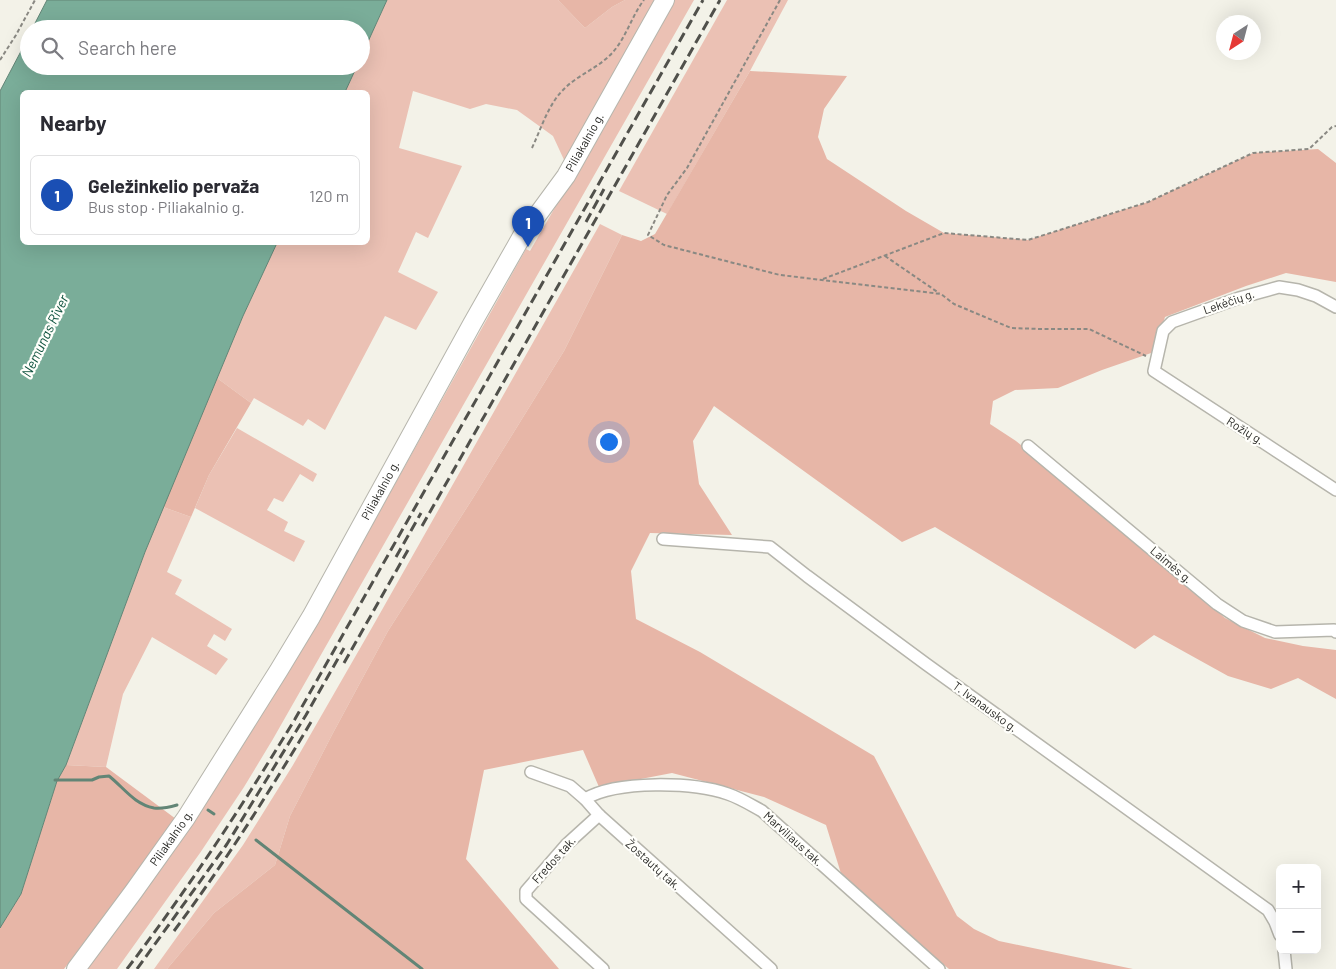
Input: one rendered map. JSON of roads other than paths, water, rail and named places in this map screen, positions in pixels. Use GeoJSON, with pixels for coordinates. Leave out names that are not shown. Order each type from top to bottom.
{"type":"FeatureCollection","features":[{"type":"Feature","properties":{"kind":"main road","name":"Piliakalnio g."},"geometry":{"type":"LineString","coordinates":[[76,969],[134,892],[186,818],[280,670],[517,244],[566,176],[665,0]]}},
{"type":"Feature","properties":{"kind":"street","name":"Lekėčių g."},"geometry":{"type":"LineString","coordinates":[[1155,366],[1163,331],[1172,322],[1239,298],[1279,287],[1298,290],[1316,296],[1336,307]]}},
{"type":"Feature","properties":{"kind":"street","name":"Rožių g."},"geometry":{"type":"LineString","coordinates":[[1155,366],[1336,490]]}},
{"type":"Feature","properties":{"kind":"street","name":"Laimės g."},"geometry":{"type":"LineString","coordinates":[[1028,446],[1217,604],[1244,622],[1275,632],[1335,630]]}},
{"type":"Feature","properties":{"kind":"street","name":"T. Ivanausko g."},"geometry":{"type":"LineString","coordinates":[[663,539],[770,547],[926,664],[1268,910],[1276,926]]}},
{"type":"Feature","properties":{"kind":"street","name":"Žostautų tak."},"geometry":{"type":"LineString","coordinates":[[531,772],[570,786],[585,798],[599,815],[771,969]]}},
{"type":"Feature","properties":{"kind":"street","name":"Marviliaus tak."},"geometry":{"type":"LineString","coordinates":[[585,798],[611,789],[662,784],[700,788],[728,794],[743,800],[762,811],[939,969]]}},
{"type":"Feature","properties":{"kind":"street","name":"Fredos tak."},"geometry":{"type":"LineString","coordinates":[[599,815],[566,845],[526,891],[526,899],[604,969]]}},
{"type":"Feature","properties":{"kind":"street"},"geometry":{"type":"LineString","coordinates":[[1284,954],[1286,969]]}},
{"type":"Feature","properties":{"kind":"water"},"geometry":{"type":"Polygon","coordinates":[[[47,0],[387,0],[370,37],[370,20],[37,20],[47,0]]]}},
{"type":"Feature","properties":{"kind":"water","name":"Nemunas River"},"geometry":{"type":"Polygon","coordinates":[[[20,53],[20,75],[353,75],[346,90],[20,90],[20,245],[276,245],[243,316],[145,552],[66,765],[57,781],[21,894],[0,928],[0,91],[20,53]]]}},
{"type":"Feature","properties":{"kind":"waterway"},"geometry":{"type":"LineString","coordinates":[[55,780],[92,780],[109,776],[135,799],[147,806],[160,808],[177,805]]}},
{"type":"Feature","properties":{"kind":"waterway"},"geometry":{"type":"LineString","coordinates":[[208,810],[214,814]]}},
{"type":"Feature","properties":{"kind":"waterway"},"geometry":{"type":"LineString","coordinates":[[256,840],[422,969]]}},
{"type":"Feature","properties":{"kind":"railway"},"geometry":{"type":"LineString","coordinates":[[127,969],[172,908],[214,846],[295,719],[703,0]]}},
{"type":"Feature","properties":{"kind":"railway"},"geometry":{"type":"LineString","coordinates":[[422,526],[720,0]]}},
{"type":"Feature","properties":{"kind":"railway"},"geometry":{"type":"LineString","coordinates":[[586,222],[604,189]]}},
{"type":"Feature","properties":{"kind":"railway"},"geometry":{"type":"LineString","coordinates":[[396,557],[421,513]]}},
{"type":"Feature","properties":{"kind":"railway"},"geometry":{"type":"LineString","coordinates":[[344,663],[408,550]]}},
{"type":"Feature","properties":{"kind":"railway"},"geometry":{"type":"LineString","coordinates":[[137,969],[227,844],[306,715],[344,648]]}},
{"type":"Feature","properties":{"kind":"railway"},"geometry":{"type":"LineString","coordinates":[[174,931],[245,828],[311,722]]}},
{"type":"Feature","properties":{"kind":"place","name":"Geležinkelio pervaža"},"geometry":{"type":"Point","coordinates":[528,247]}}]}
